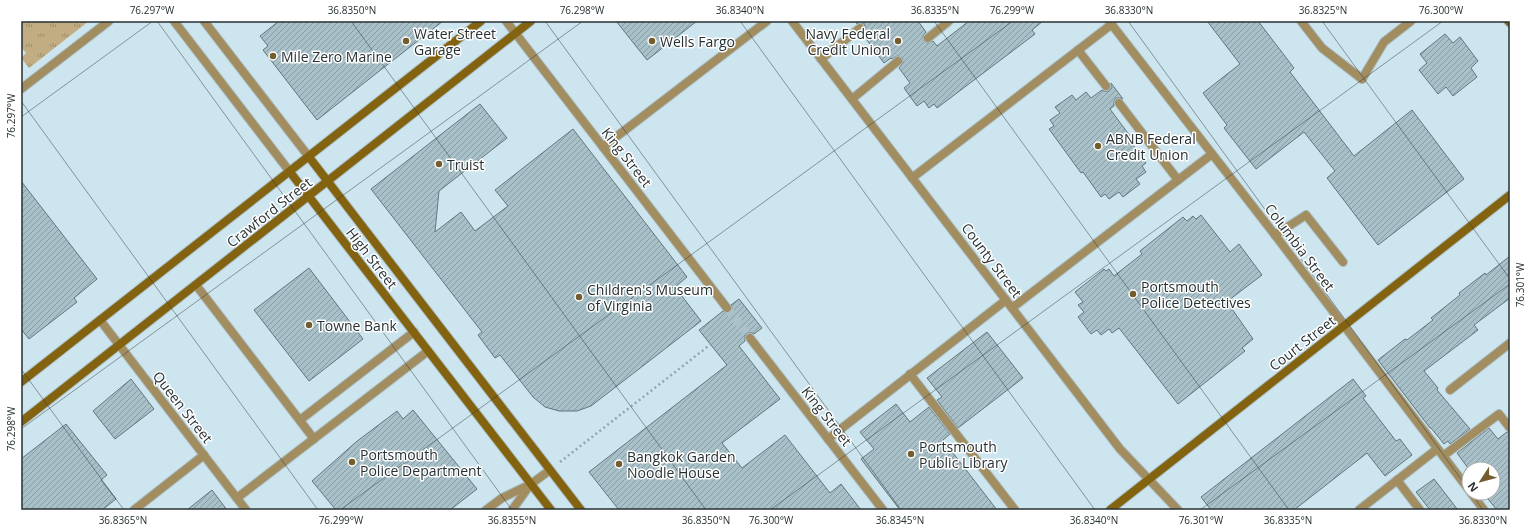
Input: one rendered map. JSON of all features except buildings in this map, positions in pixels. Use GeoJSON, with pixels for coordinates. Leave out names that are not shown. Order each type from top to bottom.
{"type":"FeatureCollection","features":[{"type":"Feature","properties":{"kind":"main road","name":"Crawford Street"},"geometry":{"type":"LineString","coordinates":[[21,382],[481,21]]}},
{"type":"Feature","properties":{"kind":"main road","name":"Crawford Street"},"geometry":{"type":"LineString","coordinates":[[21,422],[531,21]]}},
{"type":"Feature","properties":{"kind":"main road","name":"High Street"},"geometry":{"type":"LineString","coordinates":[[309,157],[581,510]]}},
{"type":"Feature","properties":{"kind":"main road","name":"High Street"},"geometry":{"type":"LineString","coordinates":[[290,172],[551,510]]}},
{"type":"Feature","properties":{"kind":"main road","name":"Court Street"},"geometry":{"type":"LineString","coordinates":[[1110,510],[1510,195]]}},
{"type":"Feature","properties":{"kind":"street"},"geometry":{"type":"LineString","coordinates":[[21,89],[109,21]]}},
{"type":"Feature","properties":{"kind":"street","name":"High Street"},"geometry":{"type":"LineString","coordinates":[[174,21],[290,172]]}},
{"type":"Feature","properties":{"kind":"street","name":"High Street"},"geometry":{"type":"LineString","coordinates":[[204,21],[309,157]]}},
{"type":"Feature","properties":{"kind":"street","name":"King Street"},"geometry":{"type":"LineString","coordinates":[[506,21],[727,308]]}},
{"type":"Feature","properties":{"kind":"street"},"geometry":{"type":"LineString","coordinates":[[604,147],[768,21]]}},
{"type":"Feature","properties":{"kind":"street","name":"County Street"},"geometry":{"type":"LineString","coordinates":[[792,21],[1120,449],[1178,510]]}},
{"type":"Feature","properties":{"kind":"street"},"geometry":{"type":"LineString","coordinates":[[928,38],[949,21]]}},
{"type":"Feature","properties":{"kind":"street"},"geometry":{"type":"LineString","coordinates":[[1301,21],[1322,48],[1362,79],[1384,42],[1411,21]]}},
{"type":"Feature","properties":{"kind":"street"},"geometry":{"type":"LineString","coordinates":[[912,178],[1112,22]]}},
{"type":"Feature","properties":{"kind":"street","name":"Columbia Street"},"geometry":{"type":"LineString","coordinates":[[1112,22],[1461,480]]}},
{"type":"Feature","properties":{"kind":"street"},"geometry":{"type":"LineString","coordinates":[[821,59],[860,28]]}},
{"type":"Feature","properties":{"kind":"street"},"geometry":{"type":"LineString","coordinates":[[1078,50],[1106,86]]}},
{"type":"Feature","properties":{"kind":"street"},"geometry":{"type":"LineString","coordinates":[[852,99],[898,61]]}},
{"type":"Feature","properties":{"kind":"street"},"geometry":{"type":"LineString","coordinates":[[1119,103],[1178,180]]}},
{"type":"Feature","properties":{"kind":"street"},"geometry":{"type":"LineString","coordinates":[[1012,308],[1212,154]]}},
{"type":"Feature","properties":{"kind":"street"},"geometry":{"type":"LineString","coordinates":[[1275,235],[1306,215],[1343,262]]}},
{"type":"Feature","properties":{"kind":"street"},"geometry":{"type":"LineString","coordinates":[[196,285],[314,439]]}},
{"type":"Feature","properties":{"kind":"street"},"geometry":{"type":"LineString","coordinates":[[828,438],[1006,300]]}},
{"type":"Feature","properties":{"kind":"street","name":"Queen Street"},"geometry":{"type":"LineString","coordinates":[[100,320],[246,510]]}},
{"type":"Feature","properties":{"kind":"street"},"geometry":{"type":"LineString","coordinates":[[300,420],[414,332]]}},
{"type":"Feature","properties":{"kind":"street","name":"King Street"},"geometry":{"type":"LineString","coordinates":[[750,338],[883,510]]}},
{"type":"Feature","properties":{"kind":"street"},"geometry":{"type":"LineString","coordinates":[[1450,390],[1510,343]]}},
{"type":"Feature","properties":{"kind":"street"},"geometry":{"type":"LineString","coordinates":[[237,498],[428,351]]}},
{"type":"Feature","properties":{"kind":"street"},"geometry":{"type":"LineString","coordinates":[[910,374],[1015,510]]}},
{"type":"Feature","properties":{"kind":"street"},"geometry":{"type":"LineString","coordinates":[[1443,456],[1499,414],[1510,428]]}},
{"type":"Feature","properties":{"kind":"street"},"geometry":{"type":"LineString","coordinates":[[1359,510],[1437,448]]}},
{"type":"Feature","properties":{"kind":"street"},"geometry":{"type":"LineString","coordinates":[[134,510],[204,455]]}},
{"type":"Feature","properties":{"kind":"street"},"geometry":{"type":"LineString","coordinates":[[486,510],[502,498],[531,484],[550,470]]}},
{"type":"Feature","properties":{"kind":"street"},"geometry":{"type":"LineString","coordinates":[[1397,480],[1420,510]]}},
{"type":"Feature","properties":{"kind":"street"},"geometry":{"type":"LineString","coordinates":[[512,510],[531,484]]}},
{"type":"Feature","properties":{"kind":"street"},"geometry":{"type":"LineString","coordinates":[[1477,501],[1484,510]]}},
{"type":"Feature","properties":{"kind":"path"},"geometry":{"type":"LineString","coordinates":[[550,470],[711,344]]}},
{"type":"Feature","properties":{"kind":"green space"},"geometry":{"type":"Polygon","coordinates":[[[21,21],[89,21],[29,68],[21,58],[26,53],[21,47],[21,21]]]}},
{"type":"Feature","properties":{"kind":"tunnel"},"geometry":{"type":"LineString","coordinates":[[727,308],[750,338]]}},
{"type":"Feature","properties":{"kind":"place","name":"Water Street Garage"},"geometry":{"type":"Point","coordinates":[406,41]}},
{"type":"Feature","properties":{"kind":"place","name":"Wells Fargo"},"geometry":{"type":"Point","coordinates":[652,41]}},
{"type":"Feature","properties":{"kind":"place","name":"Navy Federal Credit Union"},"geometry":{"type":"Point","coordinates":[898,41]}},
{"type":"Feature","properties":{"kind":"place","name":"Mile Zero Marine"},"geometry":{"type":"Point","coordinates":[273,56]}},
{"type":"Feature","properties":{"kind":"place","name":"ABNB Federal Credit Union"},"geometry":{"type":"Point","coordinates":[1098,146]}},
{"type":"Feature","properties":{"kind":"place","name":"Truist"},"geometry":{"type":"Point","coordinates":[439,164]}},
{"type":"Feature","properties":{"kind":"place","name":"Portsmouth Police Detectives"},"geometry":{"type":"Point","coordinates":[1133,294]}},
{"type":"Feature","properties":{"kind":"place","name":"Children's Museum of Virginia"},"geometry":{"type":"Point","coordinates":[579,297]}},
{"type":"Feature","properties":{"kind":"place","name":"Towne Bank"},"geometry":{"type":"Point","coordinates":[309,325]}},
{"type":"Feature","properties":{"kind":"place","name":"Portsmouth Public Library"},"geometry":{"type":"Point","coordinates":[911,454]}},
{"type":"Feature","properties":{"kind":"place","name":"Portsmouth Police Department"},"geometry":{"type":"Point","coordinates":[352,462]}},
{"type":"Feature","properties":{"kind":"place","name":"Bangkok Garden Noodle House"},"geometry":{"type":"Point","coordinates":[619,464]}}]}
